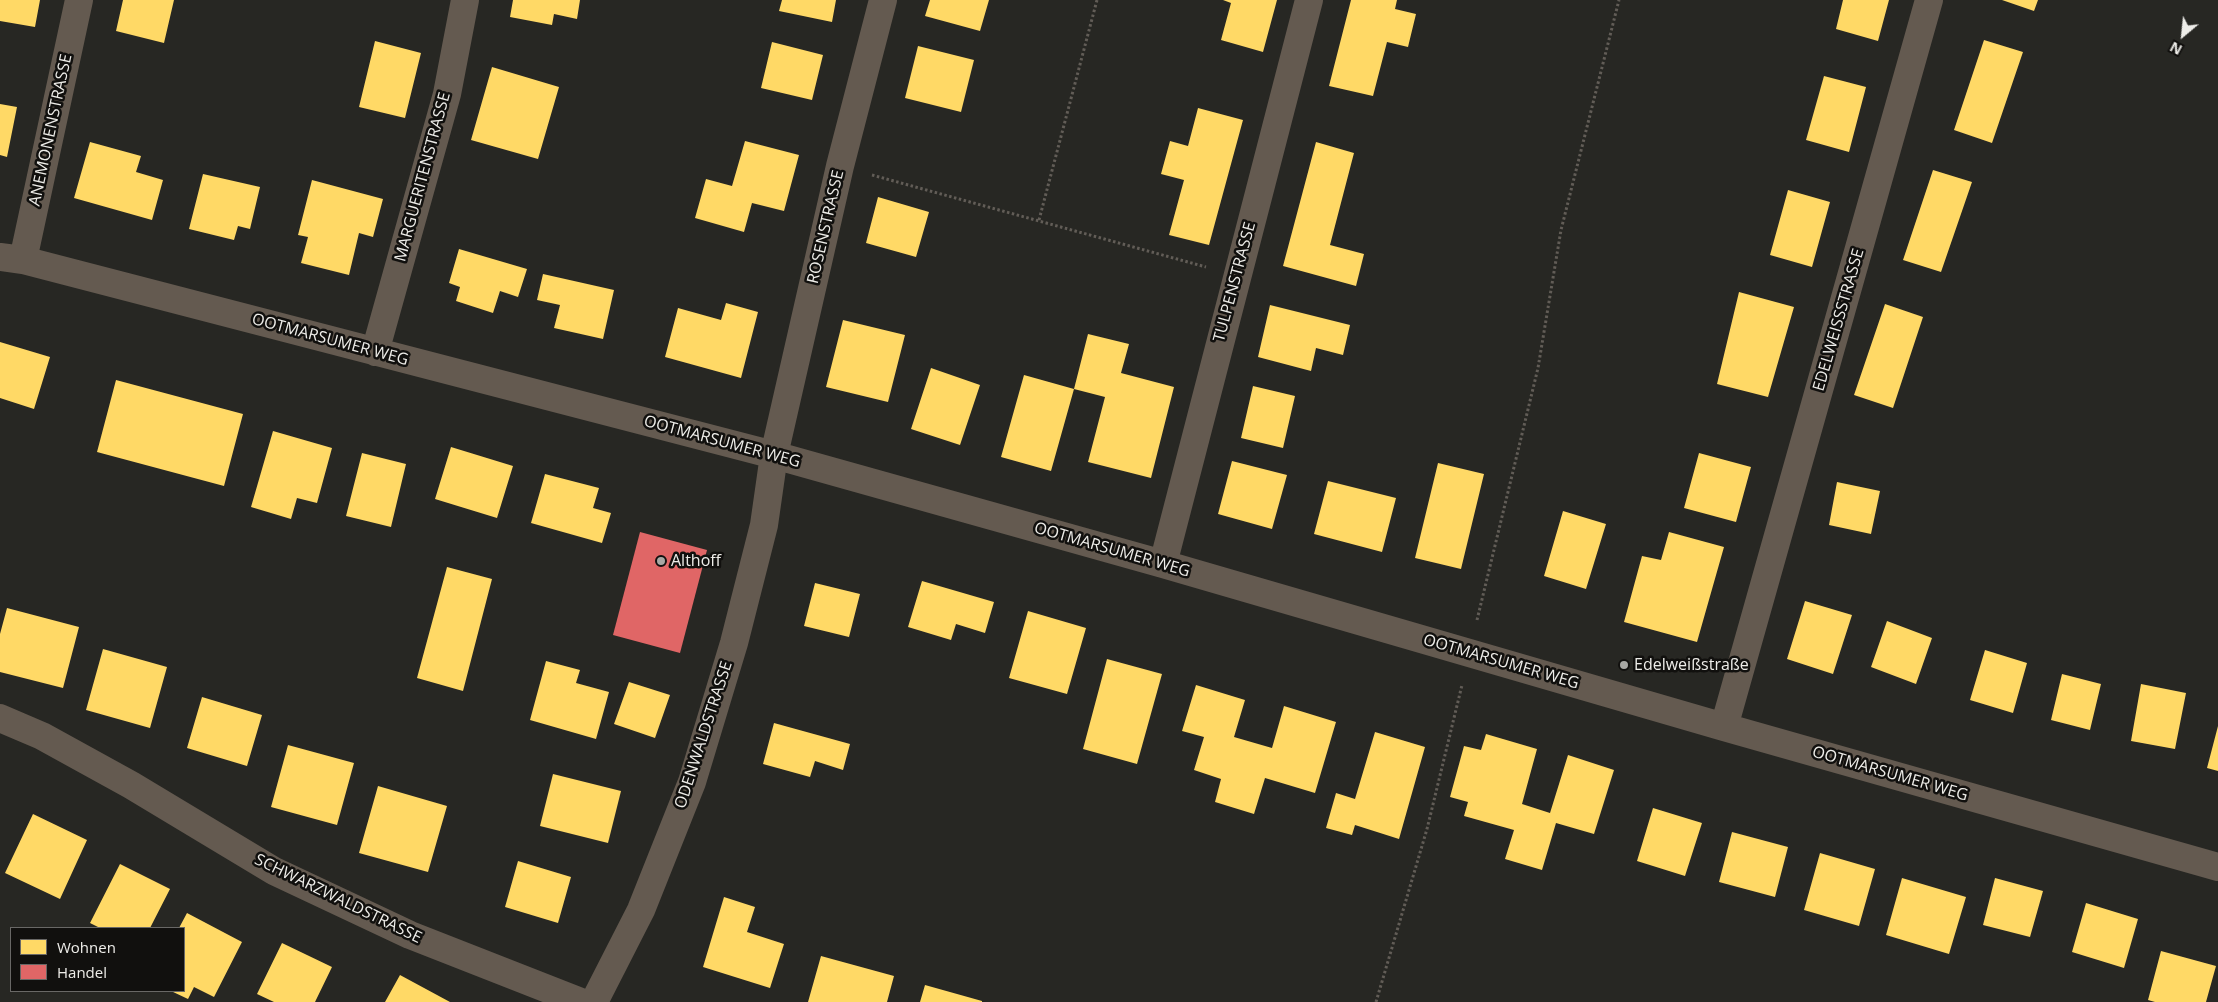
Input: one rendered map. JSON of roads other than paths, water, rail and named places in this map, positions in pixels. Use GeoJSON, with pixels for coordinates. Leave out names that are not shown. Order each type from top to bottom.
{"type":"FeatureCollection","features":[{"type":"Feature","properties":{"kind":"street","name":"ANEMONENSTRASSE"},"geometry":{"type":"LineString","coordinates":[[11,258],[79,0]]}},
{"type":"Feature","properties":{"kind":"street","name":"MARGUERITENSTRASSE"},"geometry":{"type":"LineString","coordinates":[[375,352],[447,94],[465,0]]}},
{"type":"Feature","properties":{"kind":"street","name":"ROSENSTRASSE"},"geometry":{"type":"LineString","coordinates":[[774,455],[840,166],[883,0]]}},
{"type":"Feature","properties":{"kind":"street","name":"TULPENSTRASSE"},"geometry":{"type":"LineString","coordinates":[[1163,564],[1309,0]]}},
{"type":"Feature","properties":{"kind":"street","name":"EDELWEISSSTRASSE"},"geometry":{"type":"LineString","coordinates":[[1724,727],[1929,0]]}},
{"type":"Feature","properties":{"kind":"street","name":"OOTMARSUMER WEG"},"geometry":{"type":"LineString","coordinates":[[11,258],[774,455],[1163,564],[1724,727],[2218,866]]}},
{"type":"Feature","properties":{"kind":"street","name":"ODENWALDSTRASSE"},"geometry":{"type":"LineString","coordinates":[[594,1002],[641,910],[692,782],[734,643],[762,534],[774,455]]}},
{"type":"Feature","properties":{"kind":"street","name":"SCHWARZWALDSTRASSE"},"geometry":{"type":"LineString","coordinates":[[0,718],[42,736],[131,785],[274,871],[410,935],[582,1002]]}},
{"type":"Feature","properties":{"kind":"place","name":"Althoff"},"geometry":{"type":"Point","coordinates":[661,561]}},
{"type":"Feature","properties":{"kind":"place","name":"Edelweißstraße"},"geometry":{"type":"Point","coordinates":[1624,665]}}]}
